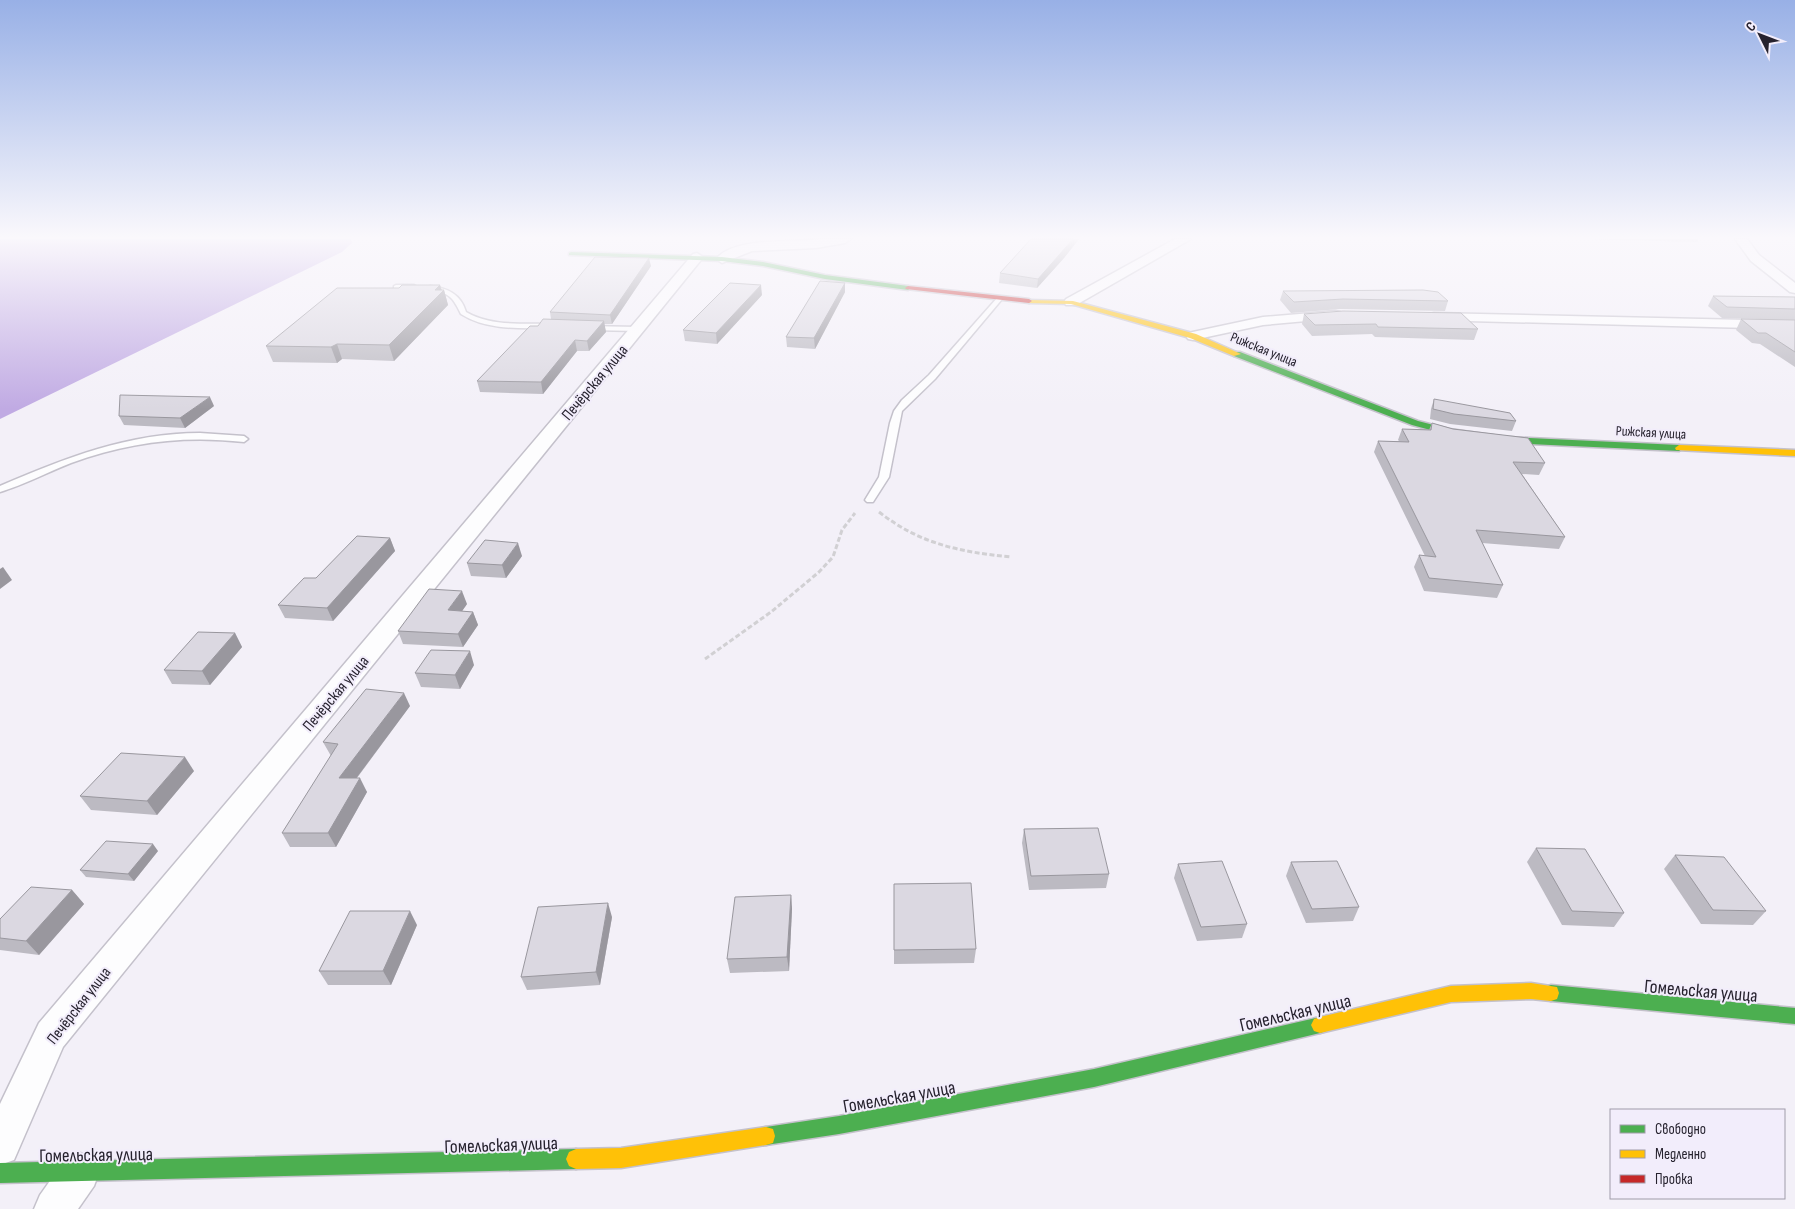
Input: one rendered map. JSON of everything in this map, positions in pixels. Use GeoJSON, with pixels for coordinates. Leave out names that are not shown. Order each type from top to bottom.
{"type":"FeatureCollection","features":[{"type":"Feature","properties":{"kind":"street","name":"Печёрская улица"},"geometry":{"type":"LineString","coordinates":[[0,1146],[51,1035],[666,295]]}},
{"type":"Feature","properties":{"kind":"street","name":"Рижская улица"},"geometry":{"type":"LineString","coordinates":[[976,295],[1058,303],[1071,302],[1193,336],[1294,378],[1415,423],[1449,432],[1506,440],[1795,453]]}},
{"type":"Feature","properties":{"kind":"street"},"geometry":{"type":"LineString","coordinates":[[1071,302],[1083,295]]}},
{"type":"Feature","properties":{"kind":"street"},"geometry":{"type":"LineString","coordinates":[[1193,336],[1265,320],[1350,315]]}},
{"type":"Feature","properties":{"kind":"street"},"geometry":{"type":"LineString","coordinates":[[1416,316],[1795,325]]}},
{"type":"Feature","properties":{"kind":"street","name":"Гомельская улица"},"geometry":{"type":"LineString","coordinates":[[0,1173],[621,1158],[839,1125],[1094,1078],[1451,994],[1531,991],[1795,1016]]}},
{"type":"Feature","properties":{"kind":"street"},"geometry":{"type":"LineString","coordinates":[[54,1209],[80,1172]]}},
{"type":"Feature","properties":{"kind":"lane"},"geometry":{"type":"LineString","coordinates":[[455,295],[462,305],[463,313],[470,319],[483,323],[560,326]]}},
{"type":"Feature","properties":{"kind":"lane"},"geometry":{"type":"LineString","coordinates":[[870,500],[884,477],[898,411],[904,402],[932,377],[1000,298]]}},
{"type":"Feature","properties":{"kind":"lane"},"geometry":{"type":"LineString","coordinates":[[579,327],[638,329]]}},
{"type":"Feature","properties":{"kind":"lane"},"geometry":{"type":"LineString","coordinates":[[0,489],[66,461],[104,448],[134,441],[192,435],[244,439]]}},
{"type":"Feature","properties":{"kind":"path"},"geometry":{"type":"LineString","coordinates":[[705,659],[771,612],[834,558],[842,530],[852,516],[870,500],[880,513],[898,526],[931,543],[952,549],[1011,557]]}},
{"type":"Feature","properties":{"kind":"shaded area"},"geometry":{"type":"Polygon","coordinates":[[[0,295],[253,295],[0,419],[0,295]]]}},
{"type":"Feature","properties":{"kind":"building"},"geometry":{"type":"Polygon","coordinates":[[[328,295],[439,295],[389,345],[337,344],[331,347],[266,346],[328,295]]]}},
{"type":"Feature","properties":{"kind":"building"},"geometry":{"type":"Polygon","coordinates":[[[564,295],[623,295],[610,315],[550,312],[564,295]]]}},
{"type":"Feature","properties":{"kind":"building"},"geometry":{"type":"Polygon","coordinates":[[[718,295],[751,295],[716,333],[683,330],[718,295]]]}},
{"type":"Feature","properties":{"kind":"building"},"geometry":{"type":"Polygon","coordinates":[[[811,295],[838,295],[814,338],[786,337],[811,295]]]}},
{"type":"Feature","properties":{"kind":"building"},"geometry":{"type":"Polygon","coordinates":[[[1287,295],[1442,295],[1448,301],[1343,299],[1294,302],[1287,295]]]}},
{"type":"Feature","properties":{"kind":"building"},"geometry":{"type":"Polygon","coordinates":[[[1713,296],[1795,297],[1795,309],[1727,307],[1713,296]]]}},
{"type":"Feature","properties":{"kind":"building"},"geometry":{"type":"Polygon","coordinates":[[[1343,311],[1461,313],[1478,329],[1378,327],[1376,324],[1315,325],[1304,314],[1343,311]]]}},
{"type":"Feature","properties":{"kind":"building"},"geometry":{"type":"Polygon","coordinates":[[[543,319],[604,321],[587,341],[575,340],[541,382],[477,381],[530,326],[538,326],[543,319]]]}},
{"type":"Feature","properties":{"kind":"building"},"geometry":{"type":"Polygon","coordinates":[[[1741,319],[1795,320],[1795,352],[1766,333],[1758,333],[1741,319]]]}},
{"type":"Feature","properties":{"kind":"building"},"geometry":{"type":"Polygon","coordinates":[[[120,395],[210,397],[180,418],[119,416],[120,395]]]}},
{"type":"Feature","properties":{"kind":"building"},"geometry":{"type":"Polygon","coordinates":[[[1434,399],[1510,413],[1516,421],[1454,414],[1433,409],[1434,399]]]}},
{"type":"Feature","properties":{"kind":"building"},"geometry":{"type":"Polygon","coordinates":[[[1432,423],[1453,429],[1528,438],[1545,463],[1513,462],[1565,537],[1476,530],[1503,585],[1429,578],[1419,555],[1436,557],[1378,441],[1409,442],[1402,429],[1431,430],[1432,423]]]}},
{"type":"Feature","properties":{"kind":"building"},"geometry":{"type":"Polygon","coordinates":[[[357,536],[390,538],[327,608],[278,605],[304,578],[316,578],[357,536]]]}},
{"type":"Feature","properties":{"kind":"building"},"geometry":{"type":"Polygon","coordinates":[[[485,540],[518,543],[502,565],[467,563],[485,540]]]}},
{"type":"Feature","properties":{"kind":"building"},"geometry":{"type":"Polygon","coordinates":[[[429,589],[462,591],[448,610],[473,612],[458,634],[398,631],[429,589]]]}},
{"type":"Feature","properties":{"kind":"building"},"geometry":{"type":"Polygon","coordinates":[[[198,632],[235,633],[202,671],[164,670],[198,632]]]}},
{"type":"Feature","properties":{"kind":"building"},"geometry":{"type":"Polygon","coordinates":[[[431,650],[470,651],[455,675],[415,673],[431,650]]]}},
{"type":"Feature","properties":{"kind":"building"},"geometry":{"type":"Polygon","coordinates":[[[366,689],[404,693],[339,778],[360,778],[328,833],[282,833],[338,744],[323,742],[366,689]]]}},
{"type":"Feature","properties":{"kind":"building"},"geometry":{"type":"Polygon","coordinates":[[[121,753],[185,757],[147,801],[80,796],[121,753]]]}},
{"type":"Feature","properties":{"kind":"building"},"geometry":{"type":"Polygon","coordinates":[[[1098,828],[1109,874],[1031,876],[1024,829],[1098,828]]]}},
{"type":"Feature","properties":{"kind":"building"},"geometry":{"type":"Polygon","coordinates":[[[106,841],[153,844],[128,874],[80,870],[106,841]]]}},
{"type":"Feature","properties":{"kind":"building"},"geometry":{"type":"Polygon","coordinates":[[[1536,848],[1585,849],[1624,913],[1572,911],[1536,848]]]}},
{"type":"Feature","properties":{"kind":"building"},"geometry":{"type":"Polygon","coordinates":[[[1675,855],[1724,857],[1766,911],[1713,910],[1675,855]]]}},
{"type":"Feature","properties":{"kind":"building"},"geometry":{"type":"Polygon","coordinates":[[[1222,861],[1247,924],[1201,927],[1178,864],[1222,861]]]}},
{"type":"Feature","properties":{"kind":"building"},"geometry":{"type":"Polygon","coordinates":[[[1337,861],[1359,907],[1312,909],[1291,862],[1337,861]]]}},
{"type":"Feature","properties":{"kind":"building"},"geometry":{"type":"Polygon","coordinates":[[[971,883],[976,949],[894,950],[894,884],[971,883]]]}},
{"type":"Feature","properties":{"kind":"building"},"geometry":{"type":"Polygon","coordinates":[[[31,887],[72,890],[26,941],[0,938],[0,919],[31,887]]]}},
{"type":"Feature","properties":{"kind":"building"},"geometry":{"type":"Polygon","coordinates":[[[791,895],[787,957],[727,959],[735,897],[791,895]]]}},
{"type":"Feature","properties":{"kind":"building"},"geometry":{"type":"Polygon","coordinates":[[[608,903],[596,972],[521,977],[538,907],[608,903]]]}},
{"type":"Feature","properties":{"kind":"building"},"geometry":{"type":"Polygon","coordinates":[[[350,911],[410,911],[383,971],[319,971],[350,911]]]}},
{"type":"Feature","properties":{"kind":"traffic: fast"},"geometry":{"type":"LineString","coordinates":[[1237,354],[1415,423],[1449,432],[1506,440],[1679,448]]}},
{"type":"Feature","properties":{"kind":"traffic: fast"},"geometry":{"type":"LineString","coordinates":[[1551,993],[1795,1016]]}},
{"type":"Feature","properties":{"kind":"traffic: fast"},"geometry":{"type":"LineString","coordinates":[[766,1136],[839,1125],[1094,1078],[1320,1025]]}},
{"type":"Feature","properties":{"kind":"traffic: fast"},"geometry":{"type":"LineString","coordinates":[[0,1173],[576,1159]]}},
{"type":"Feature","properties":{"kind":"traffic: slow"},"geometry":{"type":"LineString","coordinates":[[1029,301],[1071,302],[1193,336],[1237,354]]}},
{"type":"Feature","properties":{"kind":"traffic: slow"},"geometry":{"type":"LineString","coordinates":[[1679,448],[1795,453]]}},
{"type":"Feature","properties":{"kind":"traffic: slow"},"geometry":{"type":"LineString","coordinates":[[1320,1025],[1451,994],[1531,991],[1551,993]]}},
{"type":"Feature","properties":{"kind":"traffic: slow"},"geometry":{"type":"LineString","coordinates":[[576,1159],[621,1158],[766,1136]]}},
{"type":"Feature","properties":{"kind":"traffic: jam"},"geometry":{"type":"LineString","coordinates":[[977,295],[1029,301]]}}]}
